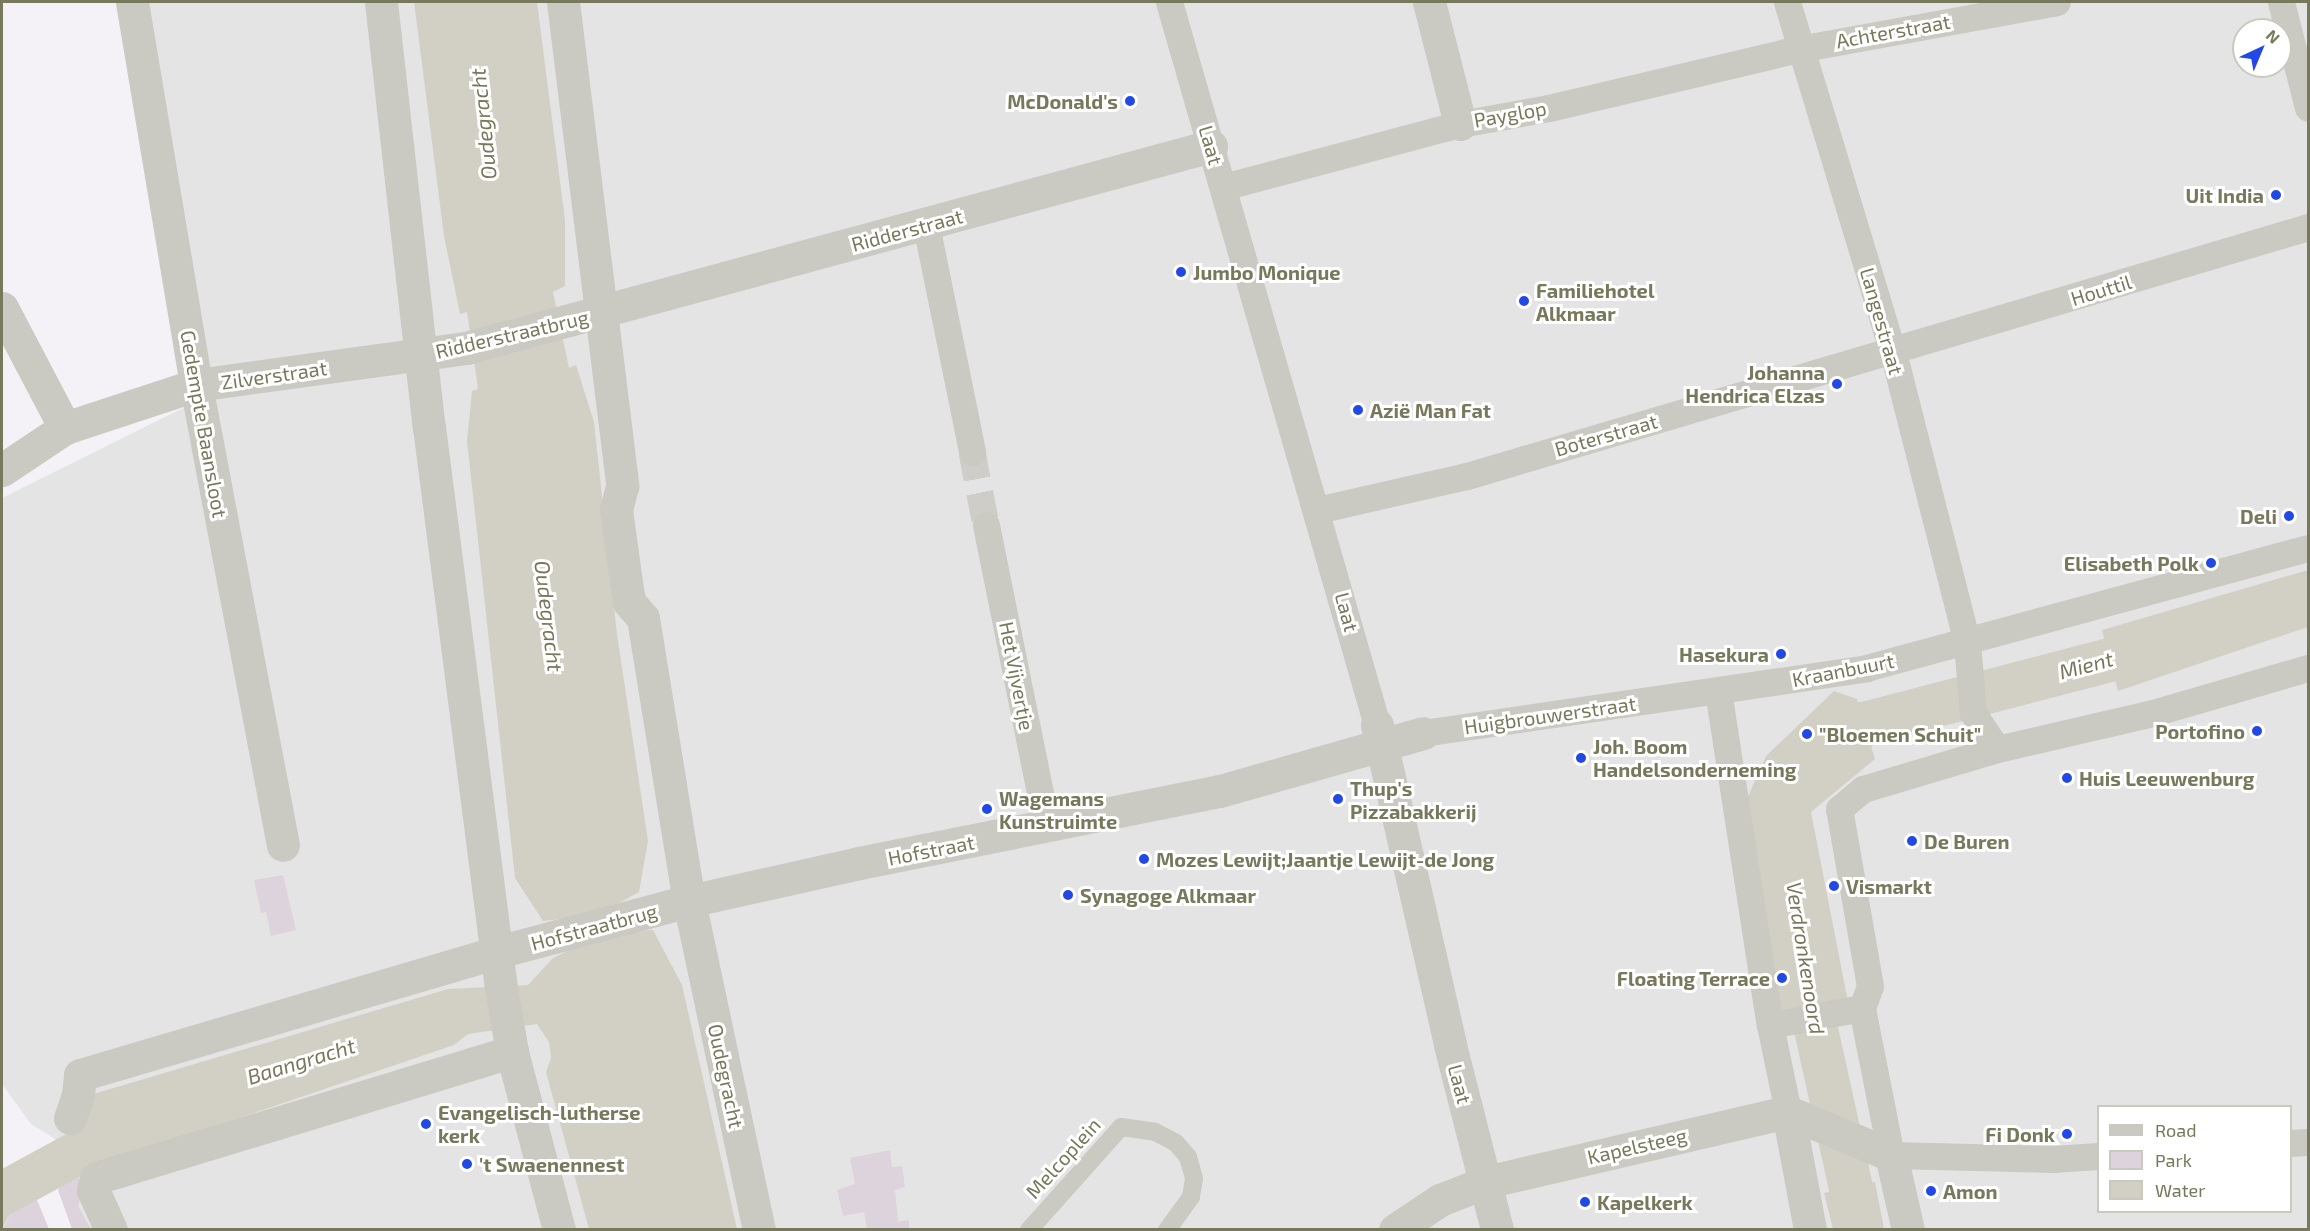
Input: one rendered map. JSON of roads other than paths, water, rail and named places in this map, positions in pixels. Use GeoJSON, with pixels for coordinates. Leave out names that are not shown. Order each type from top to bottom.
{"type":"FeatureCollection","features":[{"type":"Feature","properties":{"kind":"street","name":"Gedempte Baansloot"},"geometry":{"type":"LineString","coordinates":[[132,2],[196,385],[283,845]]}},
{"type":"Feature","properties":{"kind":"street"},"geometry":{"type":"LineString","coordinates":[[381,2],[422,355],[501,988],[512,1052],[559,1230]]}},
{"type":"Feature","properties":{"kind":"street","name":"Oudegracht"},"geometry":{"type":"LineString","coordinates":[[563,2],[622,486],[616,510],[629,602],[644,618],[689,902],[759,1230]]}},
{"type":"Feature","properties":{"kind":"street","name":"Laat"},"geometry":{"type":"LineString","coordinates":[[1170,2],[1380,735],[1449,1039],[1497,1230]]}},
{"type":"Feature","properties":{"kind":"street"},"geometry":{"type":"LineString","coordinates":[[1429,2],[1460,124]]}},
{"type":"Feature","properties":{"kind":"street","name":"Langestraat"},"geometry":{"type":"LineString","coordinates":[[1787,2],[1799,49],[1893,352],[1967,643],[1973,713],[1997,749]]}},
{"type":"Feature","properties":{"kind":"street","name":"Achterstraat"},"geometry":{"type":"LineString","coordinates":[[1799,49],[2057,2]]}},
{"type":"Feature","properties":{"kind":"street"},"geometry":{"type":"LineString","coordinates":[[2281,2],[2308,108]]}},
{"type":"Feature","properties":{"kind":"street","name":"Payglop"},"geometry":{"type":"LineString","coordinates":[[1223,187],[1460,124],[1549,108],[1799,49]]}},
{"type":"Feature","properties":{"kind":"street","name":"Ridderstraat"},"geometry":{"type":"LineString","coordinates":[[602,313],[1211,146]]}},
{"type":"Feature","properties":{"kind":"street"},"geometry":{"type":"LineString","coordinates":[[926,225],[972,452]]}},
{"type":"Feature","properties":{"kind":"street","name":"Houttil"},"geometry":{"type":"LineString","coordinates":[[1893,352],[2308,227]]}},
{"type":"Feature","properties":{"kind":"street"},"geometry":{"type":"LineString","coordinates":[[2,308],[65,428]]}},
{"type":"Feature","properties":{"kind":"street","name":"Ridderstraatbrug"},"geometry":{"type":"LineString","coordinates":[[422,355],[466,348],[602,313]]}},
{"type":"Feature","properties":{"kind":"street","name":"Boterstraat"},"geometry":{"type":"LineString","coordinates":[[1317,510],[1467,476],[1893,352]]}},
{"type":"Feature","properties":{"kind":"street","name":"Zilverstraat"},"geometry":{"type":"LineString","coordinates":[[2,470],[65,428],[196,385],[422,355]]}},
{"type":"Feature","properties":{"kind":"street","name":"Het Vijvertje"},"geometry":{"type":"LineString","coordinates":[[987,525],[1047,828]]}},
{"type":"Feature","properties":{"kind":"street"},"geometry":{"type":"LineString","coordinates":[[1967,643],[2308,548]]}},
{"type":"Feature","properties":{"kind":"street","name":"Kraanbuurt"},"geometry":{"type":"LineString","coordinates":[[1718,691],[1866,668],[1967,643]]}},
{"type":"Feature","properties":{"kind":"street"},"geometry":{"type":"LineString","coordinates":[[1908,1230],[1861,1002],[1839,808],[1863,789],[1997,749],[2153,713],[2308,668]]}},
{"type":"Feature","properties":{"kind":"street"},"geometry":{"type":"LineString","coordinates":[[1718,691],[1770,1024],[1810,1230]]}},
{"type":"Feature","properties":{"kind":"street","name":"Huigbrouwerstraat"},"geometry":{"type":"LineString","coordinates":[[1380,735],[1423,733],[1718,691]]}},
{"type":"Feature","properties":{"kind":"street","name":"Hofstraat"},"geometry":{"type":"LineString","coordinates":[[689,902],[859,863],[1047,828],[1220,791],[1380,735]]}},
{"type":"Feature","properties":{"kind":"street","name":"Hofstraatbrug"},"geometry":{"type":"LineString","coordinates":[[498,952],[689,902]]}},
{"type":"Feature","properties":{"kind":"street"},"geometry":{"type":"LineString","coordinates":[[70,1118],[80,1075],[498,952]]}},
{"type":"Feature","properties":{"kind":"street"},"geometry":{"type":"LineString","coordinates":[[1770,1024],[1861,1002]]}},
{"type":"Feature","properties":{"kind":"street"},"geometry":{"type":"LineString","coordinates":[[111,1230],[93,1190],[96,1178],[512,1052]]}},
{"type":"Feature","properties":{"kind":"street"},"geometry":{"type":"LineString","coordinates":[[1788,1112],[1891,1155],[2053,1159],[2097,1156]]}},
{"type":"Feature","properties":{"kind":"street","name":"Kapelsteeg"},"geometry":{"type":"LineString","coordinates":[[1395,1230],[1440,1200],[1486,1182],[1788,1112]]}},
{"type":"Feature","properties":{"kind":"street"},"geometry":{"type":"LineString","coordinates":[[2292,1143],[2308,1142]]}},
{"type":"Feature","properties":{"kind":"lane","name":"Melcoplein"},"geometry":{"type":"LineString","coordinates":[[1029,1230],[1121,1127],[1155,1132],[1175,1142],[1188,1157],[1194,1178],[1191,1197],[1167,1230]]}},
{"type":"Feature","properties":{"kind":"water"},"geometry":{"type":"Polygon","coordinates":[[[414,2],[537,2],[565,220],[565,286],[553,292],[569,368],[576,365],[594,422],[617,634],[648,841],[639,892],[612,907],[580,917],[543,921],[515,878],[467,441],[472,391],[478,389],[467,312],[460,314],[444,236],[414,2]]]}},
{"type":"Feature","properties":{"kind":"water"},"geometry":{"type":"Polygon","coordinates":[[[2308,570],[2308,627],[2118,691],[2102,630],[2308,570]]]}},
{"type":"Feature","properties":{"kind":"water"},"geometry":{"type":"Polygon","coordinates":[[[1834,691],[1857,699],[1875,759],[1811,812],[1848,1002],[1776,1023],[1747,799],[1766,756],[1834,691]]]}},
{"type":"Feature","properties":{"kind":"water"},"geometry":{"type":"Polygon","coordinates":[[[653,930],[682,985],[737,1229],[589,1229],[546,1072],[551,1058],[549,1042],[537,1024],[468,1034],[454,1045],[95,1167],[79,1166],[67,1146],[90,1095],[448,989],[528,985],[553,958],[588,941],[620,931],[653,930]]]}},
{"type":"Feature","properties":{"kind":"water"},"geometry":{"type":"Polygon","coordinates":[[[8,1174],[20,1196],[2,1229],[2,1175],[8,1174]]]}},
{"type":"Feature","properties":{"kind":"water"},"geometry":{"type":"Polygon","coordinates":[[[1875,1182],[1884,1229],[1833,1229],[1824,1193],[1875,1182]]]}},
{"type":"Feature","properties":{"kind":"waterway","name":"Mient"},"geometry":{"type":"LineString","coordinates":[[1819,763],[1864,724],[2168,645]]}},
{"type":"Feature","properties":{"kind":"waterway","name":"Verdronkenoord"},"geometry":{"type":"LineString","coordinates":[[1811,970],[1812,1011],[1860,1230]]}},
{"type":"Feature","properties":{"kind":"waterway","name":"Baangracht"},"geometry":{"type":"LineString","coordinates":[[2,1194],[85,1149],[117,1117]]}},
{"type":"Feature","properties":{"kind":"tunnel"},"geometry":{"type":"LineString","coordinates":[[972,452],[986,525]]}},
{"type":"Feature","properties":{"kind":"place","name":"McDonald's"},"geometry":{"type":"Point","coordinates":[1130,101]}},
{"type":"Feature","properties":{"kind":"place","name":"Uit India"},"geometry":{"type":"Point","coordinates":[2276,195]}},
{"type":"Feature","properties":{"kind":"place","name":"Jumbo Monique"},"geometry":{"type":"Point","coordinates":[1181,272]}},
{"type":"Feature","properties":{"kind":"place","name":"Familiehotel Alkmaar"},"geometry":{"type":"Point","coordinates":[1524,301]}},
{"type":"Feature","properties":{"kind":"place","name":"Johanna Hendrica Elzas"},"geometry":{"type":"Point","coordinates":[1837,384]}},
{"type":"Feature","properties":{"kind":"place","name":"Azië Man Fat"},"geometry":{"type":"Point","coordinates":[1358,410]}},
{"type":"Feature","properties":{"kind":"place","name":"Deli"},"geometry":{"type":"Point","coordinates":[2289,516]}},
{"type":"Feature","properties":{"kind":"place","name":"Elisabeth Polk"},"geometry":{"type":"Point","coordinates":[2211,563]}},
{"type":"Feature","properties":{"kind":"place","name":"Hasekura"},"geometry":{"type":"Point","coordinates":[1781,654]}},
{"type":"Feature","properties":{"kind":"place","name":"Portofino"},"geometry":{"type":"Point","coordinates":[2257,731]}},
{"type":"Feature","properties":{"kind":"place","name":"\"Bloemen Schuit\""},"geometry":{"type":"Point","coordinates":[1807,734]}},
{"type":"Feature","properties":{"kind":"place","name":"Joh. Boom Handelsonderneming"},"geometry":{"type":"Point","coordinates":[1581,758]}},
{"type":"Feature","properties":{"kind":"place","name":"Huis Leeuwenburg"},"geometry":{"type":"Point","coordinates":[2067,778]}},
{"type":"Feature","properties":{"kind":"place","name":"Thup's Pizzabakkerij"},"geometry":{"type":"Point","coordinates":[1338,799]}},
{"type":"Feature","properties":{"kind":"place","name":"Wagemans Kunstruimte"},"geometry":{"type":"Point","coordinates":[987,809]}},
{"type":"Feature","properties":{"kind":"place","name":"De Buren"},"geometry":{"type":"Point","coordinates":[1912,841]}},
{"type":"Feature","properties":{"kind":"place","name":"Mozes Lewijt;Jaantje Lewijt-de Jong"},"geometry":{"type":"Point","coordinates":[1144,859]}},
{"type":"Feature","properties":{"kind":"place","name":"Vismarkt"},"geometry":{"type":"Point","coordinates":[1834,886]}},
{"type":"Feature","properties":{"kind":"place","name":"Synagoge Alkmaar"},"geometry":{"type":"Point","coordinates":[1068,895]}},
{"type":"Feature","properties":{"kind":"place","name":"Floating Terrace"},"geometry":{"type":"Point","coordinates":[1782,978]}},
{"type":"Feature","properties":{"kind":"place","name":"Evangelisch-lutherse kerk"},"geometry":{"type":"Point","coordinates":[426,1124]}},
{"type":"Feature","properties":{"kind":"place","name":"Fi Donk"},"geometry":{"type":"Point","coordinates":[2067,1134]}},
{"type":"Feature","properties":{"kind":"place","name":"'t Swaenennest"},"geometry":{"type":"Point","coordinates":[467,1164]}},
{"type":"Feature","properties":{"kind":"place","name":"Amon"},"geometry":{"type":"Point","coordinates":[1931,1191]}},
{"type":"Feature","properties":{"kind":"place","name":"Kapelkerk"},"geometry":{"type":"Point","coordinates":[1585,1202]}}]}
